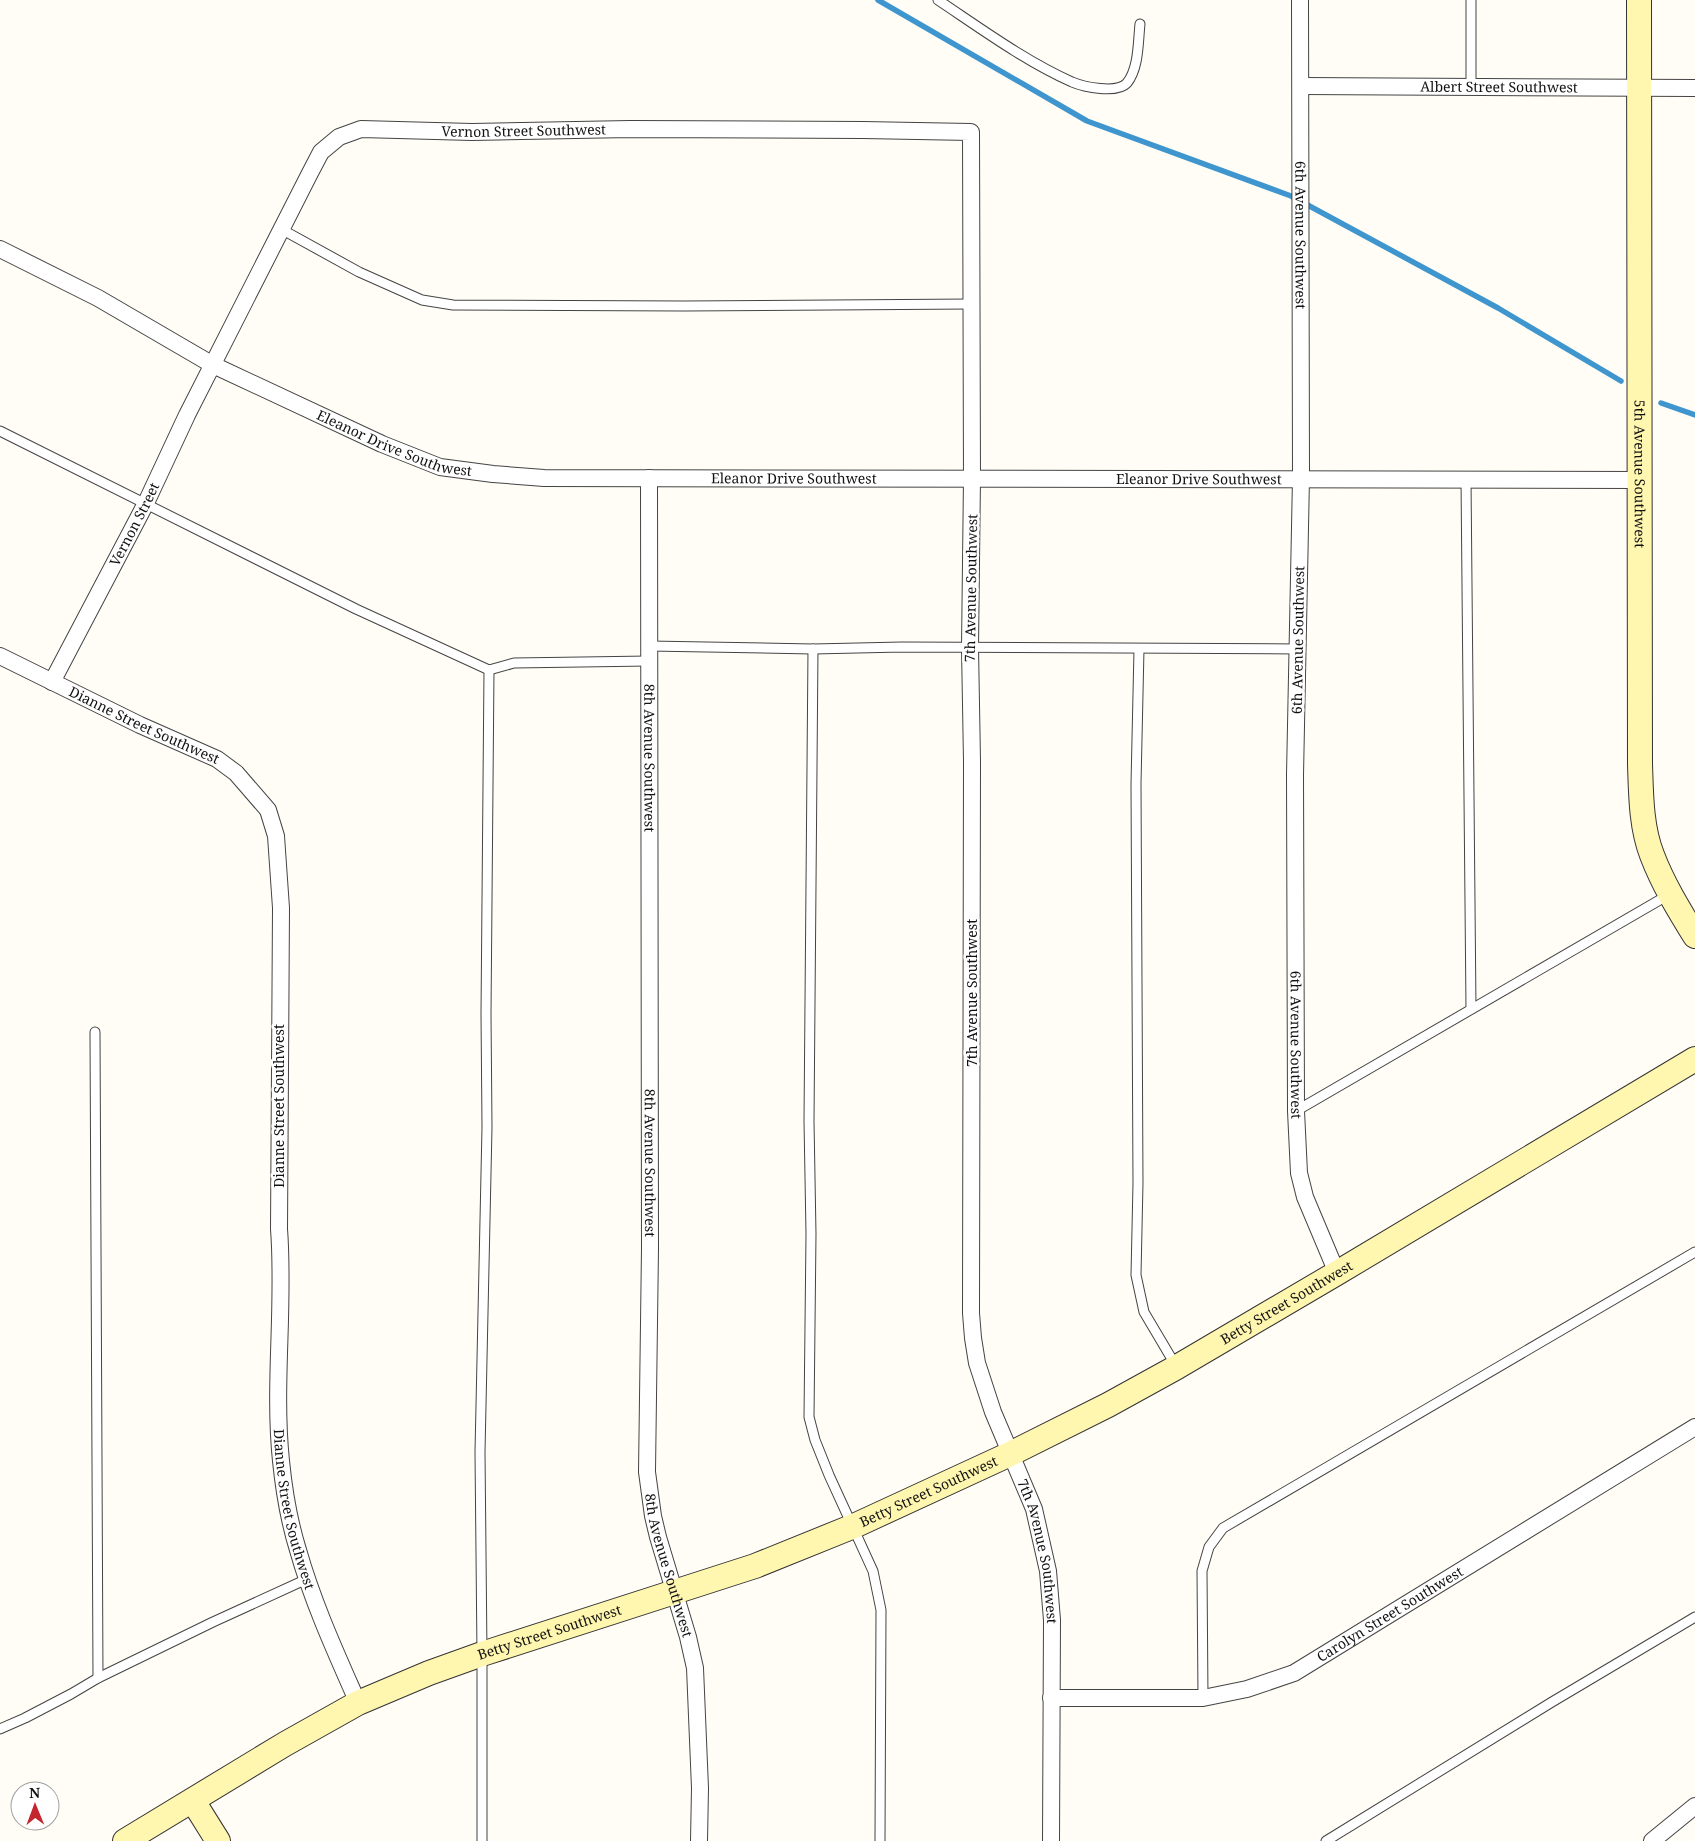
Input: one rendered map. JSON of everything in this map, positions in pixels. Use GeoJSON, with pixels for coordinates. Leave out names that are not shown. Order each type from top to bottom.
{"type":"FeatureCollection","features":[{"type":"Feature","properties":{"kind":"street","name":"6th Avenue Southwest"},"geometry":{"type":"LineString","coordinates":[[1300,0],[1301,478],[1295,775],[1296,1111],[1299,1173],[1305,1197],[1338,1273]]}},
{"type":"Feature","properties":{"kind":"street","name":"5th Avenue Southwest"},"geometry":{"type":"LineString","coordinates":[[1639,0],[1640,764],[1642,810],[1651,854],[1670,894],[1695,936]]}},
{"type":"Feature","properties":{"kind":"street","name":"Albert Street Southwest"},"geometry":{"type":"LineString","coordinates":[[1301,86],[1695,88]]}},
{"type":"Feature","properties":{"kind":"street","name":"Vernon Street Southwest"},"geometry":{"type":"LineString","coordinates":[[213,365],[322,152],[339,137],[361,129],[472,132],[640,129],[971,132]]}},
{"type":"Feature","properties":{"kind":"street","name":"7th Avenue Southwest"},"geometry":{"type":"LineString","coordinates":[[971,132],[971,1313],[977,1363],[993,1412],[1034,1509],[1048,1571],[1052,1620],[1051,1841]]}},
{"type":"Feature","properties":{"kind":"street","name":"Eleanor Drive Southwest"},"geometry":{"type":"LineString","coordinates":[[0,249],[98,298],[213,365],[382,444],[440,467],[544,478],[1641,480]]}},
{"type":"Feature","properties":{"kind":"street","name":"Vernon Street"},"geometry":{"type":"LineString","coordinates":[[52,682],[145,505],[187,415],[213,365]]}},
{"type":"Feature","properties":{"kind":"street","name":"8th Avenue Southwest"},"geometry":{"type":"LineString","coordinates":[[649,478],[650,1248],[647,1472],[653,1516],[695,1668],[700,1788],[699,1841]]}},
{"type":"Feature","properties":{"kind":"street","name":"Dianne Street Southwest"},"geometry":{"type":"LineString","coordinates":[[0,656],[140,725],[217,759],[236,773],[268,810],[276,836],[281,908],[279,1199],[281,1251],[278,1365],[281,1459],[287,1504],[307,1579],[321,1617],[358,1703]]}},
{"type":"Feature","properties":{"kind":"street","name":"Betty Street Southwest"},"geometry":{"type":"LineString","coordinates":[[125,1841],[285,1744],[358,1703],[429,1673],[482,1654],[772,1559],[854,1526],[1010,1454],[1176,1367],[1338,1273],[1695,1059]]}},
{"type":"Feature","properties":{"kind":"street","name":"Carolyn Street Southwest"},"geometry":{"type":"LineString","coordinates":[[1051,1698],[1204,1698],[1247,1689],[1294,1673],[1695,1427]]}},
{"type":"Feature","properties":{"kind":"street"},"geometry":{"type":"LineString","coordinates":[[193,1801],[218,1841]]}},
{"type":"Feature","properties":{"kind":"street"},"geometry":{"type":"LineString","coordinates":[[1652,1841],[1695,1806]]}},
{"type":"Feature","properties":{"kind":"lane"},"geometry":{"type":"LineString","coordinates":[[938,0],[1044,68],[1074,83],[1101,88],[1117,89],[1126,83],[1135,67],[1140,24]]}},
{"type":"Feature","properties":{"kind":"lane"},"geometry":{"type":"LineString","coordinates":[[1471,0],[1471,86]]}},
{"type":"Feature","properties":{"kind":"lane"},"geometry":{"type":"LineString","coordinates":[[281,229],[359,272],[422,300],[453,305],[971,304]]}},
{"type":"Feature","properties":{"kind":"lane"},"geometry":{"type":"LineString","coordinates":[[0,431],[356,609],[489,670],[514,664],[649,654],[813,649],[902,647],[1298,649]]}},
{"type":"Feature","properties":{"kind":"lane"},"geometry":{"type":"LineString","coordinates":[[1466,479],[1471,1009]]}},
{"type":"Feature","properties":{"kind":"lane"},"geometry":{"type":"LineString","coordinates":[[1139,648],[1136,784],[1138,1183],[1136,1275],[1144,1312],[1176,1367]]}},
{"type":"Feature","properties":{"kind":"lane"},"geometry":{"type":"LineString","coordinates":[[813,649],[809,1121],[811,1234],[809,1417],[815,1440],[829,1474],[873,1571],[881,1610],[880,1841]]}},
{"type":"Feature","properties":{"kind":"lane"},"geometry":{"type":"LineString","coordinates":[[482,1841],[480,1452],[487,1127],[489,670]]}},
{"type":"Feature","properties":{"kind":"lane"},"geometry":{"type":"LineString","coordinates":[[1296,1111],[1670,894]]}},
{"type":"Feature","properties":{"kind":"lane"},"geometry":{"type":"LineString","coordinates":[[95,1032],[98,1678]]}},
{"type":"Feature","properties":{"kind":"lane"},"geometry":{"type":"LineString","coordinates":[[1204,1698],[1202,1571],[1209,1547],[1223,1528],[1695,1252]]}},
{"type":"Feature","properties":{"kind":"lane"},"geometry":{"type":"LineString","coordinates":[[0,1729],[40,1710],[98,1678],[307,1579]]}},
{"type":"Feature","properties":{"kind":"lane"},"geometry":{"type":"LineString","coordinates":[[1326,1841],[1552,1702],[1695,1617]]}},
{"type":"Feature","properties":{"kind":"waterway"},"geometry":{"type":"LineString","coordinates":[[878,0],[1087,121],[1291,196],[1498,308],[1621,381]]}},
{"type":"Feature","properties":{"kind":"waterway"},"geometry":{"type":"LineString","coordinates":[[1661,403],[1695,415]]}}]}
